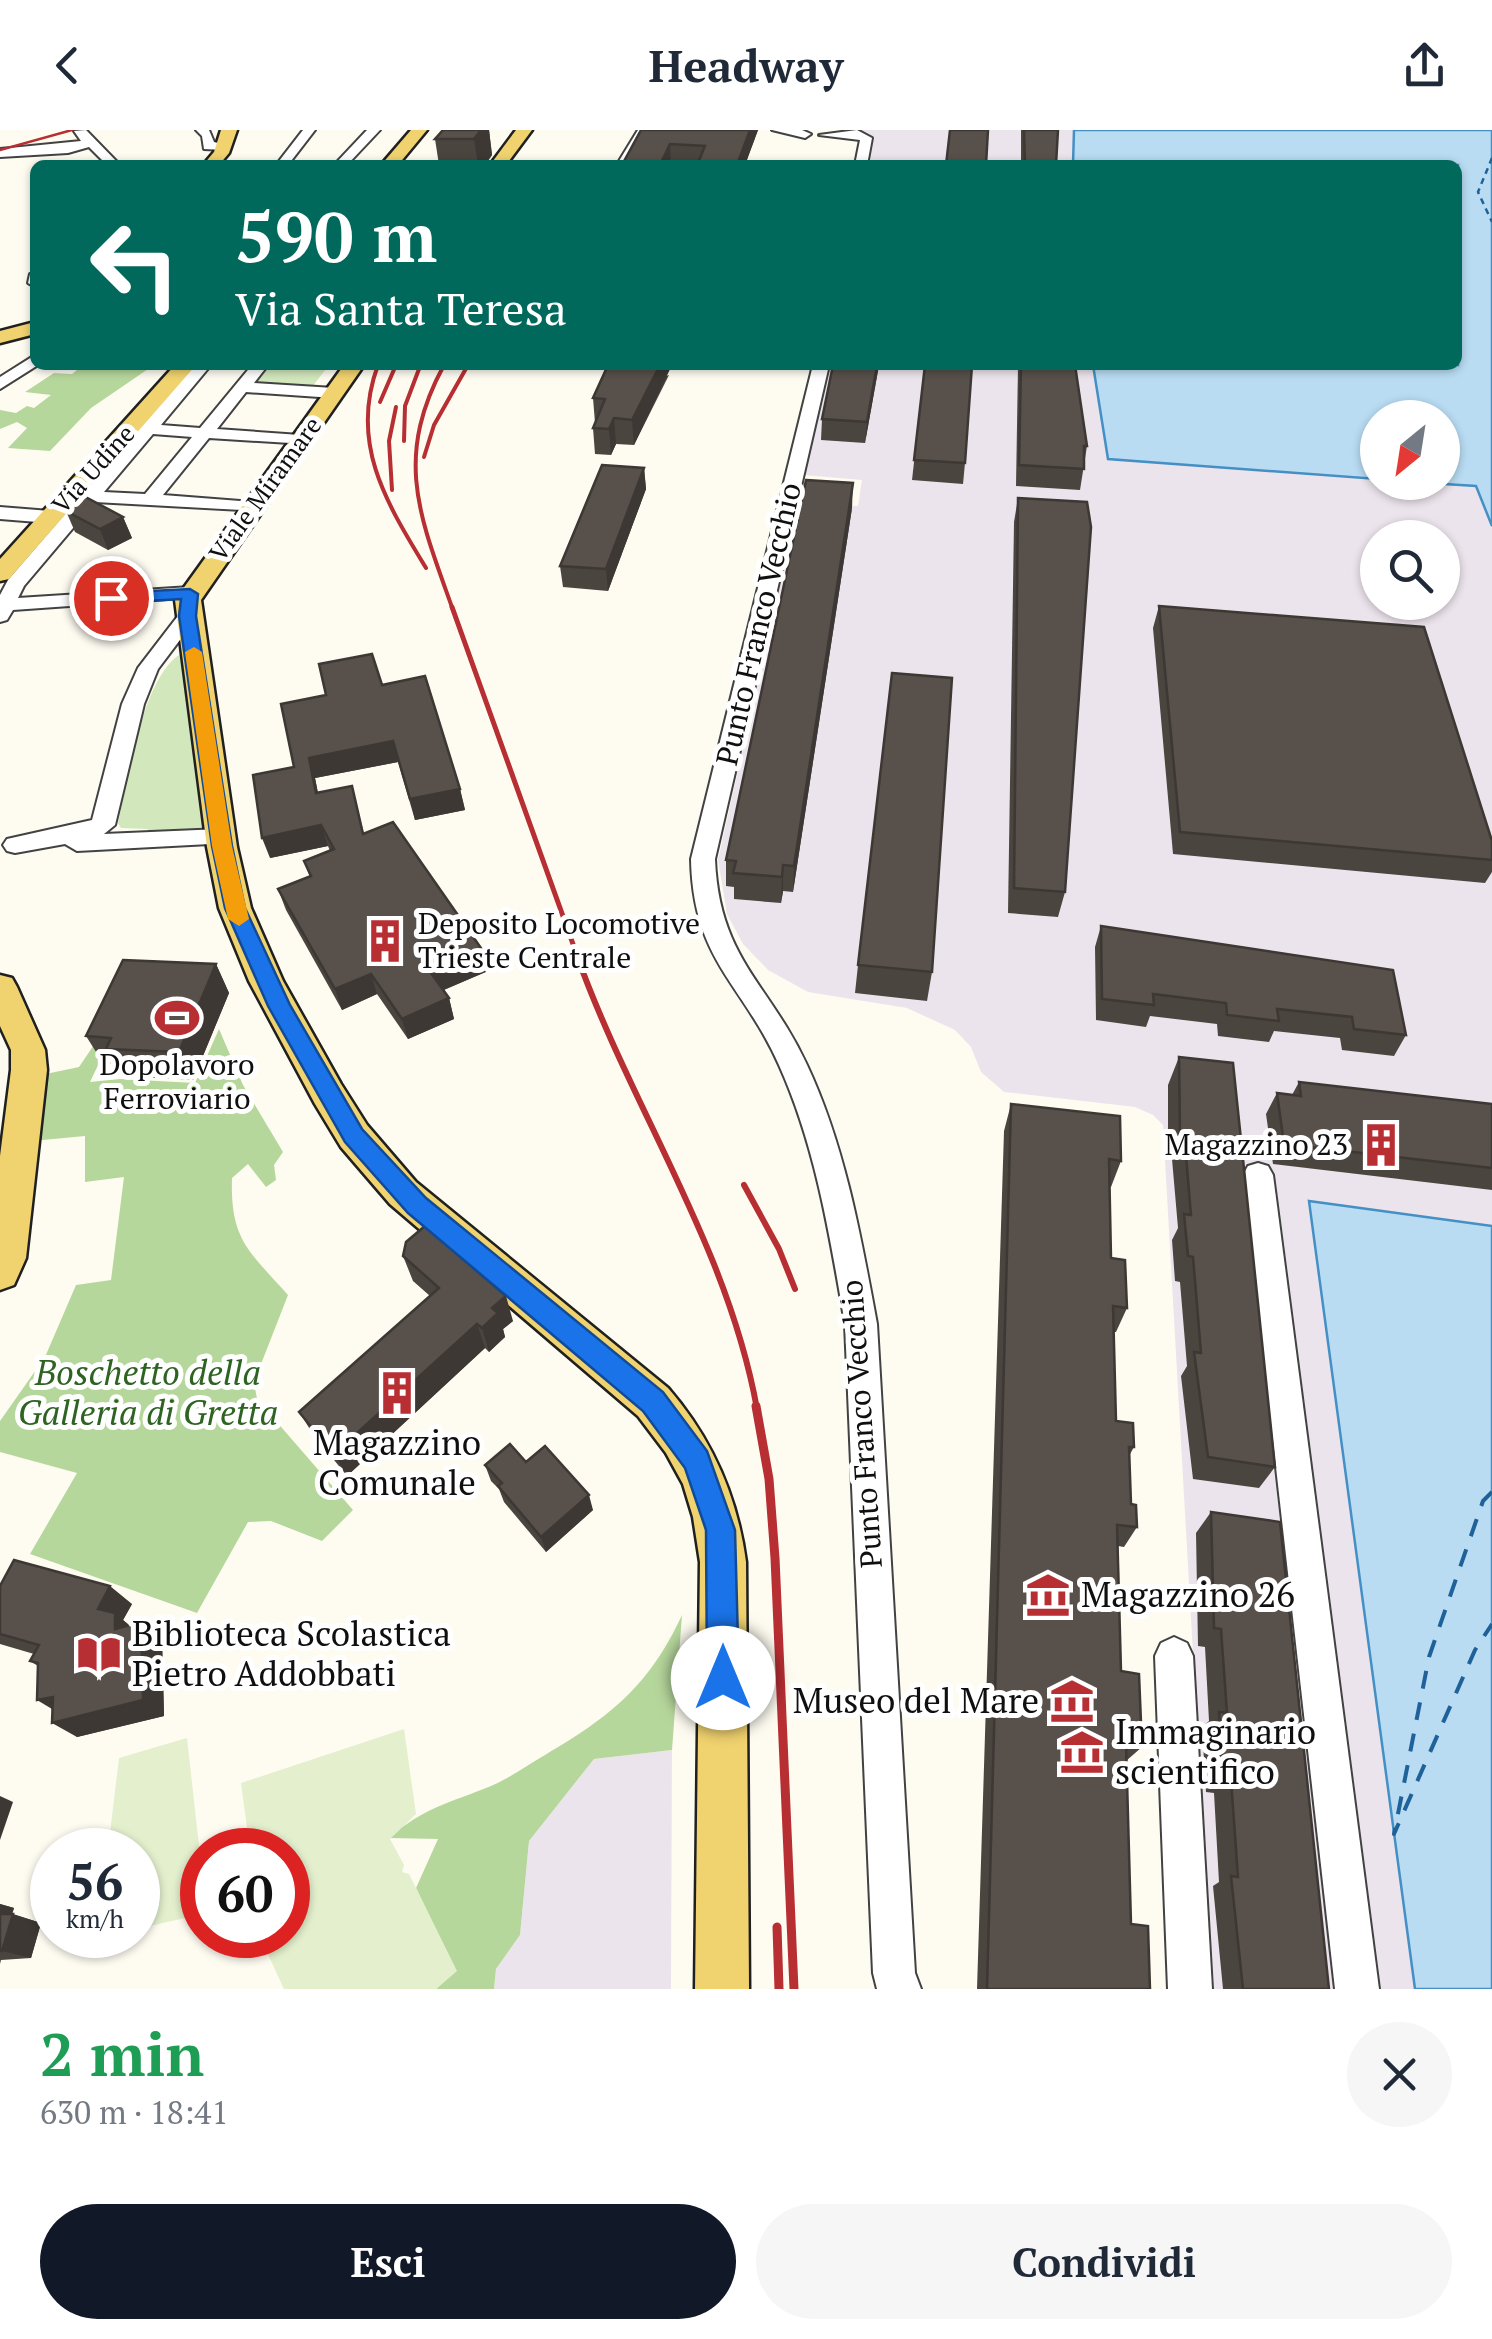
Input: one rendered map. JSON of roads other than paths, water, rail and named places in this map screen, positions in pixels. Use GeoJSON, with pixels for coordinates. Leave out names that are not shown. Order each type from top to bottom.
{"type":"FeatureCollection","features":[{"type":"Feature","properties":{"kind":"main road"},"geometry":{"type":"LineString","coordinates":[[393,160],[419,130]]}},
{"type":"Feature","properties":{"kind":"main road"},"geometry":{"type":"LineString","coordinates":[[502,160],[524,130]]}},
{"type":"Feature","properties":{"kind":"main road"},"geometry":{"type":"LineString","coordinates":[[214,160],[226,138]]}},
{"type":"Feature","properties":{"kind":"main road"},"geometry":{"type":"LineString","coordinates":[[0,337],[30,329]]}},
{"type":"Feature","properties":{"kind":"main road","name":"Via Udine"},"geometry":{"type":"LineString","coordinates":[[0,574],[11,552],[50,517],[182,370]]}},
{"type":"Feature","properties":{"kind":"main road","name":"Viale Miramare"},"geometry":{"type":"LineString","coordinates":[[189,605],[253,506],[350,370]]}},
{"type":"Feature","properties":{"kind":"main road"},"geometry":{"type":"LineString","coordinates":[[189,605],[221,836],[235,908],[251,949],[310,1063],[354,1136],[417,1205],[653,1402],[686,1441],[707,1482],[720,1530],[723,1562],[722,1989]]}},
{"type":"Feature","properties":{"kind":"main road"},"geometry":{"type":"LineString","coordinates":[[0,987],[28,1050],[30,1070],[6,1258],[0,1273]]}},
{"type":"Feature","properties":{"kind":"street"},"geometry":{"type":"LineString","coordinates":[[202,130],[208,134],[208,146],[226,138]]}},
{"type":"Feature","properties":{"kind":"street"},"geometry":{"type":"LineString","coordinates":[[286,160],[309,130]]}},
{"type":"Feature","properties":{"kind":"street"},"geometry":{"type":"LineString","coordinates":[[345,160],[374,130]]}},
{"type":"Feature","properties":{"kind":"street"},"geometry":{"type":"LineString","coordinates":[[623,158],[630,155],[644,130]]}},
{"type":"Feature","properties":{"kind":"street"},"geometry":{"type":"LineString","coordinates":[[782,131],[805,134]]}},
{"type":"Feature","properties":{"kind":"street"},"geometry":{"type":"LineString","coordinates":[[0,153],[68,149],[88,143],[81,133]]}},
{"type":"Feature","properties":{"kind":"street"},"geometry":{"type":"LineString","coordinates":[[81,133],[110,160]]}},
{"type":"Feature","properties":{"kind":"street"},"geometry":{"type":"LineString","coordinates":[[848,160],[840,133],[866,138],[849,160]]}},
{"type":"Feature","properties":{"kind":"street"},"geometry":{"type":"LineString","coordinates":[[33,136],[55,134]]}},
{"type":"Feature","properties":{"kind":"street"},"geometry":{"type":"LineString","coordinates":[[0,384],[30,363]]}},
{"type":"Feature","properties":{"kind":"street"},"geometry":{"type":"LineString","coordinates":[[1,608],[15,584],[199,370]]}},
{"type":"Feature","properties":{"kind":"street"},"geometry":{"type":"LineString","coordinates":[[150,500],[256,370]]}},
{"type":"Feature","properties":{"kind":"street","name":"Punto Franco Vecchio"},"geometry":{"type":"LineString","coordinates":[[820,370],[703,858],[702,884],[704,906],[722,956],[792,1062],[814,1120],[846,1236],[861,1324],[894,1973],[899,1989]]}},
{"type":"Feature","properties":{"kind":"street"},"geometry":{"type":"LineString","coordinates":[[242,387],[334,392]]}},
{"type":"Feature","properties":{"kind":"street"},"geometry":{"type":"LineString","coordinates":[[149,428],[300,440]]}},
{"type":"Feature","properties":{"kind":"street"},"geometry":{"type":"LineString","coordinates":[[90,496],[253,506]]}},
{"type":"Feature","properties":{"kind":"street"},"geometry":{"type":"LineString","coordinates":[[0,513],[50,517]]}},
{"type":"Feature","properties":{"kind":"street"},"geometry":{"type":"LineString","coordinates":[[1,608],[189,605]]}},
{"type":"Feature","properties":{"kind":"street","name":"Viale Miramare"},"geometry":{"type":"LineString","coordinates":[[7,846],[29,839],[78,834],[103,825],[129,718],[148,668],[189,605]]}},
{"type":"Feature","properties":{"kind":"street"},"geometry":{"type":"LineString","coordinates":[[7,846],[221,836]]}},
{"type":"Feature","properties":{"kind":"street"},"geometry":{"type":"LineString","coordinates":[[1258,1175],[1357,1989]]}},
{"type":"Feature","properties":{"kind":"street"},"geometry":{"type":"LineString","coordinates":[[1174,1656],[1190,1989]]}},
{"type":"Feature","properties":{"kind":"water"},"geometry":{"type":"Polygon","coordinates":[[[1074,130],[1492,130],[1492,526],[1476,486],[1460,485],[1460,400],[1360,400],[1360,478],[1108,459],[1094,370],[1462,370],[1462,160],[1073,160],[1074,130]]]}},
{"type":"Feature","properties":{"kind":"water"},"geometry":{"type":"Polygon","coordinates":[[[1309,1201],[1492,1226],[1492,1989],[1415,1989],[1309,1201]]]}},
{"type":"Feature","properties":{"kind":"tram line"},"geometry":{"type":"LineString","coordinates":[[0,150],[72,130]]}},
{"type":"Feature","properties":{"kind":"railway"},"geometry":{"type":"LineString","coordinates":[[377,370],[368,420],[376,471],[426,568]]}},
{"type":"Feature","properties":{"kind":"railway"},"geometry":{"type":"LineString","coordinates":[[380,402],[394,370]]}},
{"type":"Feature","properties":{"kind":"railway"},"geometry":{"type":"LineString","coordinates":[[404,441],[405,406],[419,370]]}},
{"type":"Feature","properties":{"kind":"railway"},"geometry":{"type":"LineString","coordinates":[[442,370],[419,430],[417,488],[430,546],[453,610]]}},
{"type":"Feature","properties":{"kind":"railway"},"geometry":{"type":"LineString","coordinates":[[424,457],[434,425],[465,370]]}},
{"type":"Feature","properties":{"kind":"railway"},"geometry":{"type":"LineString","coordinates":[[392,490],[389,441],[396,407]]}},
{"type":"Feature","properties":{"kind":"railway"},"geometry":{"type":"LineString","coordinates":[[452,607],[578,958]]}},
{"type":"Feature","properties":{"kind":"railway"},"geometry":{"type":"LineString","coordinates":[[577,956],[624,1069],[702,1235],[743,1349],[757,1409]]}},
{"type":"Feature","properties":{"kind":"railway"},"geometry":{"type":"LineString","coordinates":[[744,1185],[779,1249],[795,1289]]}},
{"type":"Feature","properties":{"kind":"railway"},"geometry":{"type":"LineString","coordinates":[[756,1406],[769,1479],[775,1558],[794,1989]]}},
{"type":"Feature","properties":{"kind":"railway"},"geometry":{"type":"LineString","coordinates":[[777,1927],[779,1989]]}},
{"type":"Feature","properties":{"kind":"place","name":"Deposito Locomotive Trieste Centrale"},"geometry":{"type":"Point","coordinates":[385,941]}},
{"type":"Feature","properties":{"kind":"place","name":"Dopolavoro Ferroviario"},"geometry":{"type":"Point","coordinates":[177,1018]}},
{"type":"Feature","properties":{"kind":"place","name":"Magazzino 23"},"geometry":{"type":"Point","coordinates":[1381,1145]}},
{"type":"Feature","properties":{"kind":"place","name":"Magazzino Comunale"},"geometry":{"type":"Point","coordinates":[397,1393]}},
{"type":"Feature","properties":{"kind":"place","name":"Magazzino 26"},"geometry":{"type":"Point","coordinates":[1048,1595]}},
{"type":"Feature","properties":{"kind":"place","name":"Biblioteca Scolastica Pietro Addobbati"},"geometry":{"type":"Point","coordinates":[99,1654]}},
{"type":"Feature","properties":{"kind":"place","name":"Museo del Mare"},"geometry":{"type":"Point","coordinates":[1072,1701]}},
{"type":"Feature","properties":{"kind":"place","name":"Immaginario scientifico"},"geometry":{"type":"Point","coordinates":[1082,1752]}},
{"type":"Feature","properties":{"kind":"park label","name":"Boschetto della Galleria di Gretta"},"geometry":{"type":"Point","coordinates":[148,1393]}}]}
